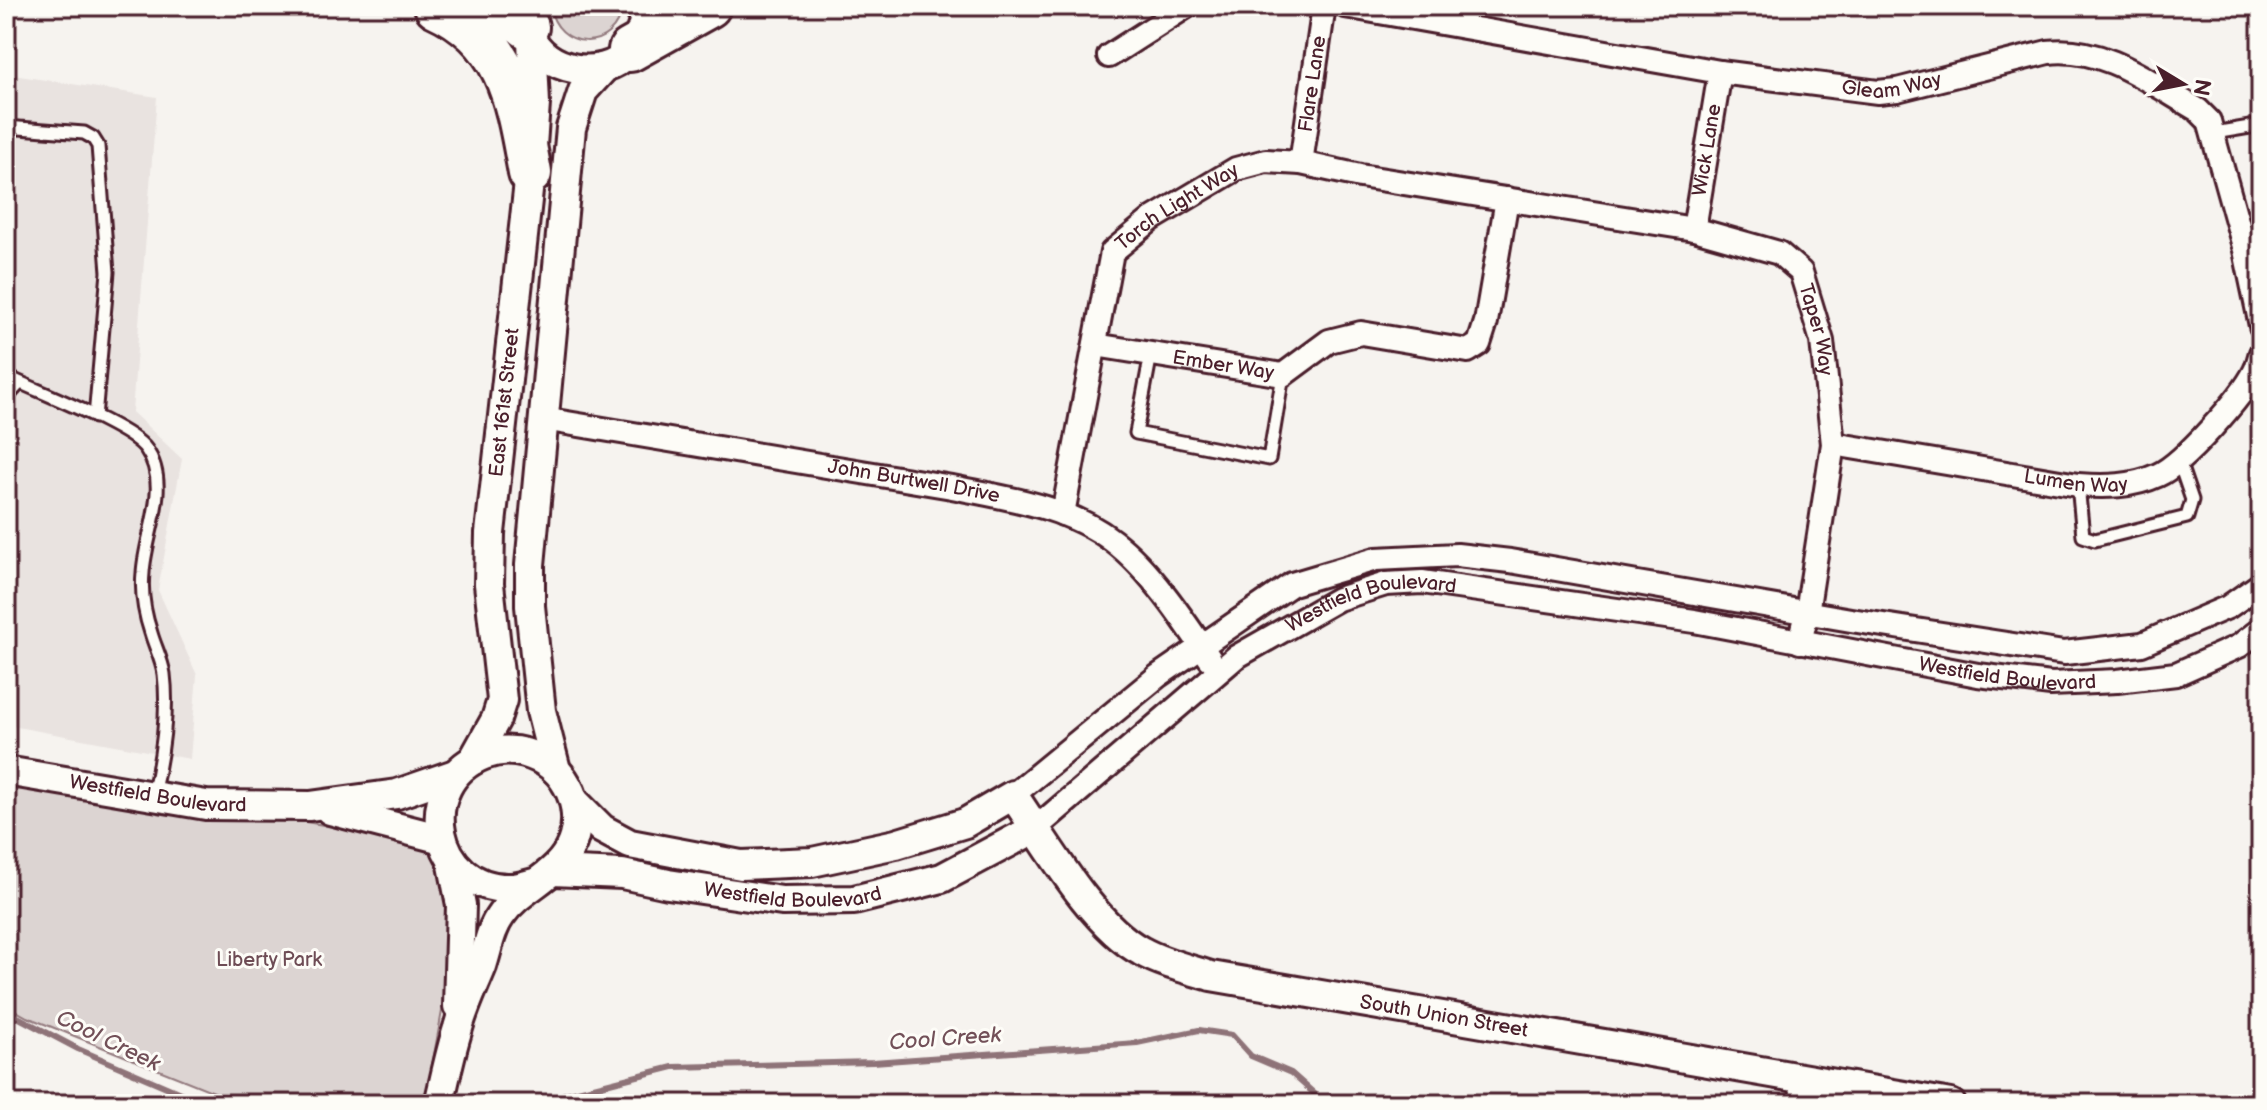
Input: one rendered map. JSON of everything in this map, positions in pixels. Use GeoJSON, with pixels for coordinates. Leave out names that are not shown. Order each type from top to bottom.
{"type":"FeatureCollection","features":[{"type":"Feature","properties":{"kind":"highway"},"geometry":{"type":"LineString","coordinates":[[436,6],[479,35],[503,68],[516,100],[530,173]]}},
{"type":"Feature","properties":{"kind":"highway"},"geometry":{"type":"LineString","coordinates":[[617,59],[709,6]]}},
{"type":"Feature","properties":{"kind":"street","name":"East 161st Street"},"geometry":{"type":"LineString","coordinates":[[556,770],[541,711],[530,606],[533,520],[571,128],[583,91],[639,36],[647,6]]}},
{"type":"Feature","properties":{"kind":"street"},"geometry":{"type":"LineString","coordinates":[[1109,56],[1187,6]]}},
{"type":"Feature","properties":{"kind":"street","name":"Flare Lane"},"geometry":{"type":"LineString","coordinates":[[1301,163],[1324,6]]}},
{"type":"Feature","properties":{"kind":"street","name":"Gleam Way"},"geometry":{"type":"LineString","coordinates":[[1345,6],[1720,72],[1878,92],[1897,90],[2048,52],[2082,51],[2101,55],[2198,110],[2209,121],[2253,248],[2261,326]]}},
{"type":"Feature","properties":{"kind":"street","name":"East 161st Street"},"geometry":{"type":"LineString","coordinates":[[464,767],[496,719],[502,700],[489,584],[490,533],[535,104],[521,20]]}},
{"type":"Feature","properties":{"kind":"street"},"geometry":{"type":"LineString","coordinates":[[521,20],[541,53],[567,68],[617,59]]}},
{"type":"Feature","properties":{"kind":"street","name":"Wick Lane"},"geometry":{"type":"LineString","coordinates":[[1694,229],[1720,72]]}},
{"type":"Feature","properties":{"kind":"street","name":"Torch Light Way"},"geometry":{"type":"LineString","coordinates":[[1063,514],[1112,252],[1152,219],[1236,169],[1266,161],[1301,163],[1360,176],[1507,199]]}},
{"type":"Feature","properties":{"kind":"street","name":"Taper Way"},"geometry":{"type":"LineString","coordinates":[[1507,199],[1694,229],[1779,253],[1801,272],[1822,341],[1833,444],[1800,642]]}},
{"type":"Feature","properties":{"kind":"street","name":"Ember Way"},"geometry":{"type":"LineString","coordinates":[[1095,345],[1283,375],[1329,341],[1361,333],[1468,351],[1479,344],[1486,322],[1507,199]]}},
{"type":"Feature","properties":{"kind":"street","name":"Lumen Way"},"geometry":{"type":"LineString","coordinates":[[1833,444],[2078,485],[2107,487],[2134,483],[2158,475],[2179,462],[2219,419],[2255,371],[2261,353]]}},
{"type":"Feature","properties":{"kind":"street","name":"John Burtwell Drive"},"geometry":{"type":"LineString","coordinates":[[543,419],[952,487],[1004,497],[1063,514],[1112,541],[1143,571],[1219,671]]}},
{"type":"Feature","properties":{"kind":"street","name":"Westfield Boulevard"},"geometry":{"type":"LineString","coordinates":[[575,802],[602,829],[630,844],[741,865],[812,862],[896,844],[965,823],[1013,795],[1158,676],[1292,584],[1376,559],[1457,555],[1510,561],[1807,613],[2064,653],[2142,644],[2228,607],[2261,584]]}},
{"type":"Feature","properties":{"kind":"street","name":"Westfield Boulevard"},"geometry":{"type":"LineString","coordinates":[[543,877],[622,874],[782,901],[854,900],[942,878],[1036,828],[1236,657],[1338,599],[1386,584],[1422,582],[1694,621],[1978,675],[2051,684],[2176,674],[2239,646],[2261,629]]}},
{"type":"Feature","properties":{"kind":"street"},"geometry":{"type":"LineString","coordinates":[[439,1104],[458,1026],[483,964],[494,925],[503,911],[565,857],[573,840],[577,821],[575,802],[568,785],[556,770],[538,757],[516,750],[494,752],[464,767],[444,794],[439,816],[461,905],[458,1026]]}},
{"type":"Feature","properties":{"kind":"street","name":"Westfield Boulevard"},"geometry":{"type":"LineString","coordinates":[[6,771],[206,805],[310,806],[397,794],[464,767]]}},
{"type":"Feature","properties":{"kind":"street","name":"South Union Street"},"geometry":{"type":"LineString","coordinates":[[1013,795],[1073,883],[1107,924],[1139,951],[1163,961],[1221,978],[1802,1091],[1951,1104]]}},
{"type":"Feature","properties":{"kind":"street","name":"Westfield Boulevard"},"geometry":{"type":"LineString","coordinates":[[310,806],[366,818],[447,849]]}},
{"type":"Feature","properties":{"kind":"street"},"geometry":{"type":"LineString","coordinates":[[447,849],[468,876],[488,886],[511,889],[543,877]]}},
{"type":"Feature","properties":{"kind":"lane"},"geometry":{"type":"LineString","coordinates":[[2214,133],[2256,126],[2261,128]]}},
{"type":"Feature","properties":{"kind":"lane"},"geometry":{"type":"LineString","coordinates":[[6,127],[84,133],[93,138],[98,146],[108,272],[95,417]]}},
{"type":"Feature","properties":{"kind":"lane"},"geometry":{"type":"LineString","coordinates":[[1151,354],[1136,433],[1269,459],[1283,375]]}},
{"type":"Feature","properties":{"kind":"lane"},"geometry":{"type":"LineString","coordinates":[[6,376],[127,432],[145,447],[157,469],[157,494],[143,573],[149,629],[163,671],[166,706],[160,764],[152,796]]}},
{"type":"Feature","properties":{"kind":"lane"},"geometry":{"type":"LineString","coordinates":[[6,398],[20,383]]}},
{"type":"Feature","properties":{"kind":"lane"},"geometry":{"type":"LineString","coordinates":[[2078,485],[2083,536],[2095,540],[2187,517],[2192,500],[2179,462]]}},
{"type":"Feature","properties":{"kind":"shaded area"},"geometry":{"type":"Polygon","coordinates":[[[6,74],[157,97],[132,412],[182,459],[158,590],[197,675],[190,759],[6,725],[6,74]]]}},
{"type":"Feature","properties":{"kind":"green space"},"geometry":{"type":"Polygon","coordinates":[[[550,6],[622,6],[617,22],[609,33],[586,41],[563,31],[555,21],[550,6]]]}},
{"type":"Feature","properties":{"kind":"green space","name":"Liberty Park"},"geometry":{"type":"Polygon","coordinates":[[[6,771],[412,840],[429,846],[444,860],[452,900],[449,973],[425,1104],[244,1104],[27,1017],[6,1005],[6,771]]]}},
{"type":"Feature","properties":{"kind":"waterway","name":"Cool Creek"},"geometry":{"type":"LineString","coordinates":[[6,1011],[78,1049],[185,1095],[194,1104]]}},
{"type":"Feature","properties":{"kind":"waterway","name":"Cool Creek"},"geometry":{"type":"LineString","coordinates":[[545,1104],[558,1096],[673,1067],[873,1062],[1137,1043],[1199,1030],[1232,1035],[1251,1056],[1291,1073],[1326,1104]]}}]}
